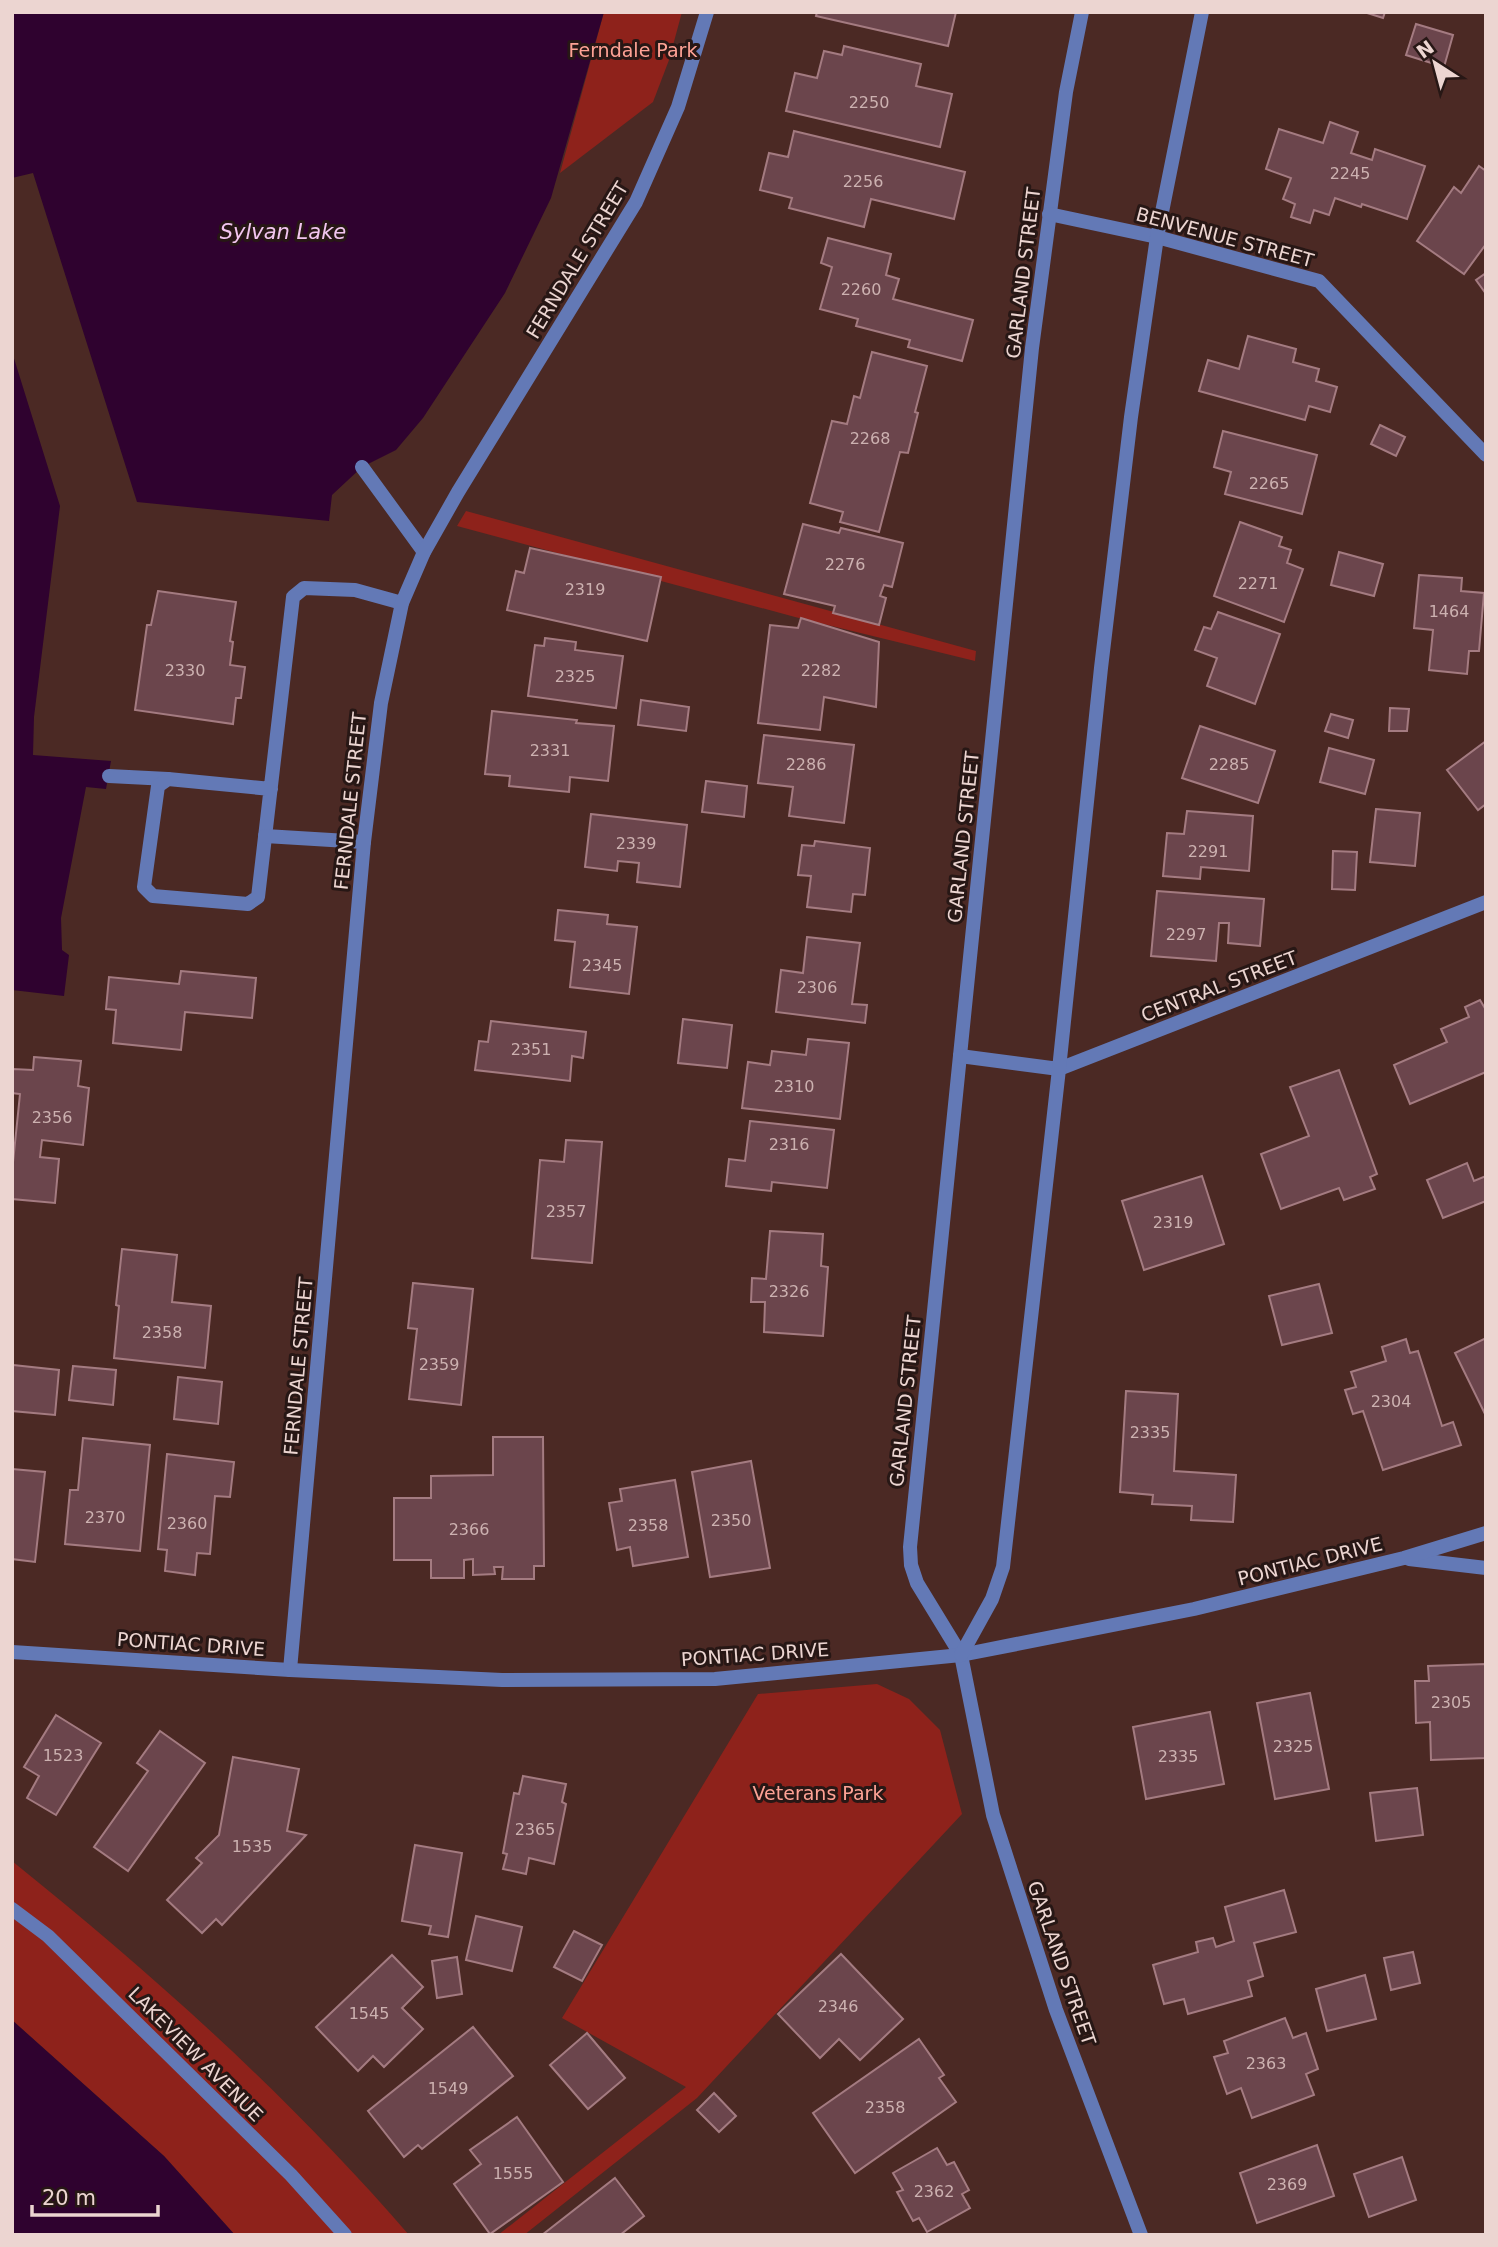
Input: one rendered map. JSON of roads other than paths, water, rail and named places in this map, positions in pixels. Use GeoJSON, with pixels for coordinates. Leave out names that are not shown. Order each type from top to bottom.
{"type":"FeatureCollection","features":[{"type":"Feature","properties":{"kind":"street","name":"FERNDALE STREET"},"geometry":{"type":"LineString","coordinates":[[290,1670],[364,842],[381,703],[402,603],[424,552],[458,492],[636,202],[678,107],[707,12]]}},
{"type":"Feature","properties":{"kind":"street","name":"GARLAND STREET"},"geometry":{"type":"LineString","coordinates":[[1082,12],[1066,92],[1032,348],[910,1547],[911,1565],[917,1583],[961,1655],[993,1815],[1056,2010],[1141,2235]]}},
{"type":"Feature","properties":{"kind":"street"},"geometry":{"type":"LineString","coordinates":[[961,1655],[992,1599],[1003,1567],[1130,417],[1157,237],[1202,12]]}},
{"type":"Feature","properties":{"kind":"street","name":"BENVENUE STREET"},"geometry":{"type":"LineString","coordinates":[[1049,214],[1157,237],[1319,281],[1486,455]]}},
{"type":"Feature","properties":{"kind":"street"},"geometry":{"type":"LineString","coordinates":[[362,467],[424,552]]}},
{"type":"Feature","properties":{"kind":"street"},"geometry":{"type":"LineString","coordinates":[[168,779],[158,786],[144,887],[153,896],[247,904],[258,897],[293,597],[304,588],[355,590],[402,603]]}},
{"type":"Feature","properties":{"kind":"street"},"geometry":{"type":"LineString","coordinates":[[109,776],[271,789]]}},
{"type":"Feature","properties":{"kind":"street"},"geometry":{"type":"LineString","coordinates":[[265,836],[364,842]]}},
{"type":"Feature","properties":{"kind":"street","name":"CENTRAL STREET"},"geometry":{"type":"LineString","coordinates":[[960,1056],[1059,1069],[1486,902]]}},
{"type":"Feature","properties":{"kind":"street","name":"PONTIAC DRIVE"},"geometry":{"type":"LineString","coordinates":[[12,1652],[502,1681],[715,1679],[961,1655],[1194,1609],[1404,1558],[1486,1533]]}},
{"type":"Feature","properties":{"kind":"street"},"geometry":{"type":"LineString","coordinates":[[1404,1558],[1486,1568]]}},
{"type":"Feature","properties":{"kind":"street","name":"LAKEVIEW AVENUE"},"geometry":{"type":"LineString","coordinates":[[12,1909],[48,1936],[291,2175],[345,2235]]}},
{"type":"Feature","properties":{"kind":"water","name":"Sylvan Lake"},"geometry":{"type":"Polygon","coordinates":[[[12,12],[604,12],[551,198],[505,293],[423,418],[396,450],[362,467],[332,495],[329,521],[137,502],[33,173],[12,178],[12,12]]]}},
{"type":"Feature","properties":{"kind":"water"},"geometry":{"type":"Polygon","coordinates":[[[12,352],[60,506],[34,717],[33,755],[111,761],[106,789],[86,787],[61,918],[62,950],[69,955],[64,996],[12,990],[12,352]]]}},
{"type":"Feature","properties":{"kind":"water"},"geometry":{"type":"Polygon","coordinates":[[[12,2020],[164,2156],[235,2235],[12,2235],[12,2020]]]}},
{"type":"Feature","properties":{"kind":"park label","name":"Ferndale Park"},"geometry":{"type":"Point","coordinates":[633,50]}},
{"type":"Feature","properties":{"kind":"park label","name":"Veterans Park"},"geometry":{"type":"Point","coordinates":[818,1793]}}]}
